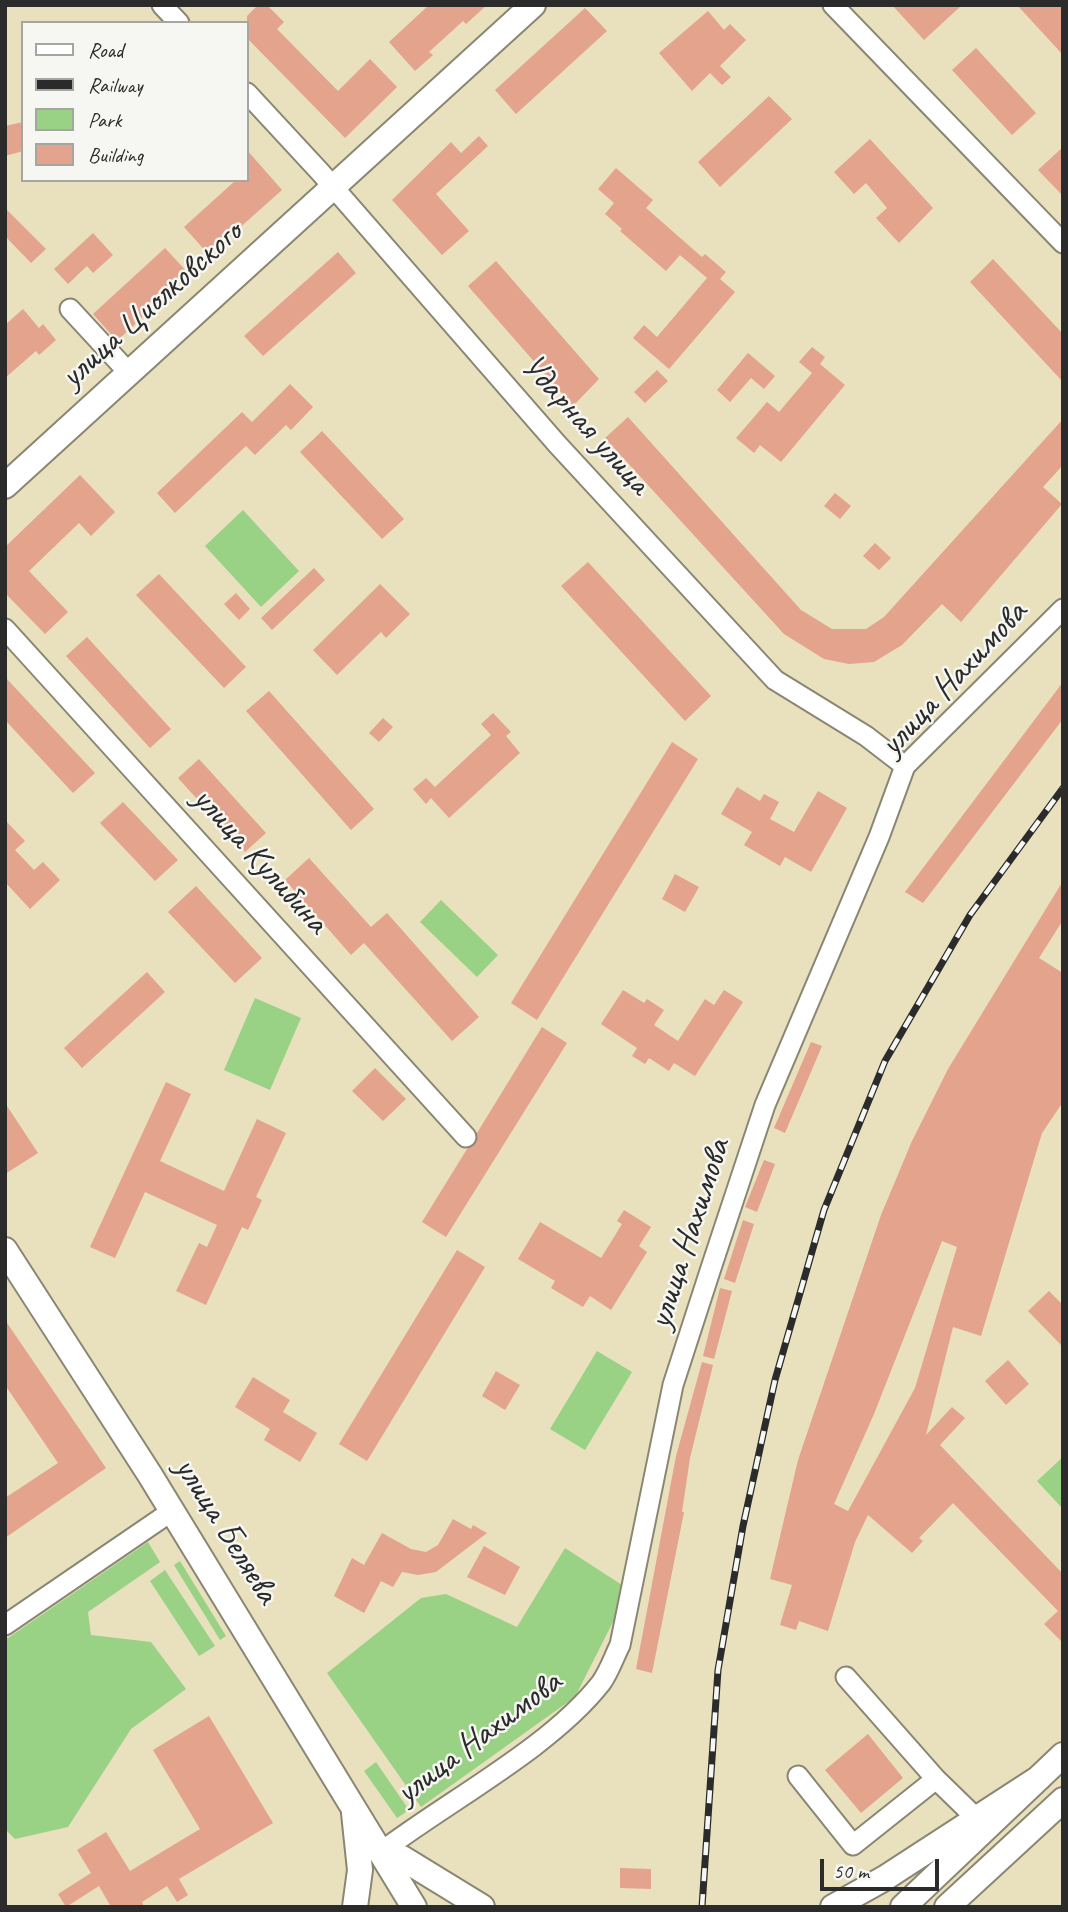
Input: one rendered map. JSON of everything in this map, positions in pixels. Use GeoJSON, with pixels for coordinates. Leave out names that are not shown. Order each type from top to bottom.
{"type":"FeatureCollection","features":[{"type":"Feature","properties":{"kind":"main road","name":"улица Циолковского"},"geometry":{"type":"LineString","coordinates":[[5,486],[533,5]]}},
{"type":"Feature","properties":{"kind":"main road","name":"улица Беляева"},"geometry":{"type":"LineString","coordinates":[[5,1250],[172,1511],[414,1907]]}},
{"type":"Feature","properties":{"kind":"main road"},"geometry":{"type":"LineString","coordinates":[[903,1907],[1063,1755]]}},
{"type":"Feature","properties":{"kind":"main road"},"geometry":{"type":"LineString","coordinates":[[833,1907],[885,1878],[975,1817],[1039,1778]]}},
{"type":"Feature","properties":{"kind":"main road"},"geometry":{"type":"LineString","coordinates":[[947,1907],[1063,1800]]}},
{"type":"Feature","properties":{"kind":"main road"},"geometry":{"type":"LineString","coordinates":[[353,1805],[360,1870],[355,1907]]}},
{"type":"Feature","properties":{"kind":"main road"},"geometry":{"type":"LineString","coordinates":[[381,1852],[402,1858],[482,1907]]}},
{"type":"Feature","properties":{"kind":"street"},"geometry":{"type":"LineString","coordinates":[[162,5],[177,21]]}},
{"type":"Feature","properties":{"kind":"street"},"geometry":{"type":"LineString","coordinates":[[833,5],[1063,243]]}},
{"type":"Feature","properties":{"kind":"street","name":"Ударная улица"},"geometry":{"type":"LineString","coordinates":[[248,94],[557,444],[775,680],[866,736],[905,766]]}},
{"type":"Feature","properties":{"kind":"street"},"geometry":{"type":"LineString","coordinates":[[70,309],[129,373]]}},
{"type":"Feature","properties":{"kind":"street","name":"улица Нахимова"},"geometry":{"type":"LineString","coordinates":[[381,1852],[571,1715],[602,1681],[620,1645],[673,1385],[711,1268],[765,1105],[879,837],[905,766],[1063,609]]}},
{"type":"Feature","properties":{"kind":"street","name":"улица Кулибина"},"geometry":{"type":"LineString","coordinates":[[5,629],[466,1137]]}},
{"type":"Feature","properties":{"kind":"street"},"geometry":{"type":"LineString","coordinates":[[5,1625],[172,1511]]}},
{"type":"Feature","properties":{"kind":"street"},"geometry":{"type":"LineString","coordinates":[[846,1676],[936,1779],[975,1817]]}},
{"type":"Feature","properties":{"kind":"street"},"geometry":{"type":"LineString","coordinates":[[798,1776],[853,1845],[936,1779]]}},
{"type":"Feature","properties":{"kind":"green space"},"geometry":{"type":"Polygon","coordinates":[[[243,510],[299,571],[261,607],[205,546],[243,510]]]}},
{"type":"Feature","properties":{"kind":"green space"},"geometry":{"type":"Polygon","coordinates":[[[441,900],[498,955],[477,977],[420,922],[441,900]]]}},
{"type":"Feature","properties":{"kind":"green space"},"geometry":{"type":"Polygon","coordinates":[[[255,998],[301,1018],[270,1090],[224,1070],[255,998]]]}},
{"type":"Feature","properties":{"kind":"green space"},"geometry":{"type":"Polygon","coordinates":[[[597,1351],[632,1372],[585,1450],[550,1429],[597,1351]]]}},
{"type":"Feature","properties":{"kind":"green space"},"geometry":{"type":"Polygon","coordinates":[[[1063,1457],[1063,1509],[1037,1481],[1063,1457]]]}},
{"type":"Feature","properties":{"kind":"green space"},"geometry":{"type":"Polygon","coordinates":[[[148,1542],[160,1562],[88,1612],[91,1635],[151,1642],[186,1689],[131,1729],[68,1827],[15,1839],[5,1829],[5,1640],[148,1542]]]}},
{"type":"Feature","properties":{"kind":"green space"},"geometry":{"type":"Polygon","coordinates":[[[565,1548],[622,1585],[618,1612],[575,1697],[421,1807],[327,1673],[421,1598],[446,1594],[517,1627],[565,1548]]]}},
{"type":"Feature","properties":{"kind":"green space"},"geometry":{"type":"Polygon","coordinates":[[[180,1561],[226,1636],[220,1640],[174,1565],[180,1561]]]}},
{"type":"Feature","properties":{"kind":"green space"},"geometry":{"type":"Polygon","coordinates":[[[165,1570],[215,1646],[199,1656],[150,1581],[165,1570]]]}},
{"type":"Feature","properties":{"kind":"green space"},"geometry":{"type":"Polygon","coordinates":[[[376,1762],[409,1810],[397,1818],[364,1771],[376,1762]]]}},
{"type":"Feature","properties":{"kind":"building"},"geometry":{"type":"Polygon","coordinates":[[[258,5],[267,5],[284,22],[277,29],[338,91],[370,59],[397,87],[345,138],[248,39],[247,16],[258,5]]]}},
{"type":"Feature","properties":{"kind":"building"},"geometry":{"type":"Polygon","coordinates":[[[429,5],[487,5],[466,24],[463,21],[429,52],[433,55],[415,71],[389,42],[429,5]]]}},
{"type":"Feature","properties":{"kind":"building"},"geometry":{"type":"Polygon","coordinates":[[[892,5],[962,5],[924,40],[892,5]]]}},
{"type":"Feature","properties":{"kind":"building"},"geometry":{"type":"Polygon","coordinates":[[[1017,5],[1063,5],[1063,55],[1017,5]]]}},
{"type":"Feature","properties":{"kind":"building"},"geometry":{"type":"Polygon","coordinates":[[[585,8],[607,31],[516,114],[495,90],[585,8]]]}},
{"type":"Feature","properties":{"kind":"building"},"geometry":{"type":"Polygon","coordinates":[[[708,11],[724,30],[730,24],[746,40],[720,66],[731,77],[722,85],[710,73],[692,91],[659,53],[708,11]]]}},
{"type":"Feature","properties":{"kind":"building"},"geometry":{"type":"Polygon","coordinates":[[[976,48],[1036,113],[1012,135],[952,70],[976,48]]]}},
{"type":"Feature","properties":{"kind":"building"},"geometry":{"type":"Polygon","coordinates":[[[769,96],[792,119],[720,187],[698,162],[769,96]]]}},
{"type":"Feature","properties":{"kind":"building"},"geometry":{"type":"Polygon","coordinates":[[[21,122],[21,152],[5,156],[5,126],[21,122]]]}},
{"type":"Feature","properties":{"kind":"building"},"geometry":{"type":"Polygon","coordinates":[[[479,136],[488,146],[436,194],[469,231],[442,255],[392,200],[451,142],[461,153],[479,136]]]}},
{"type":"Feature","properties":{"kind":"building"},"geometry":{"type":"Polygon","coordinates":[[[870,139],[933,208],[899,243],[876,218],[887,208],[866,183],[854,194],[834,172],[870,139]]]}},
{"type":"Feature","properties":{"kind":"building"},"geometry":{"type":"Polygon","coordinates":[[[1063,147],[1063,196],[1038,170],[1063,147]]]}},
{"type":"Feature","properties":{"kind":"building"},"geometry":{"type":"Polygon","coordinates":[[[248,151],[282,190],[209,255],[184,227],[234,182],[248,182],[248,151]]]}},
{"type":"Feature","properties":{"kind":"building"},"geometry":{"type":"Polygon","coordinates":[[[616,168],[653,200],[646,208],[702,257],[705,254],[726,272],[720,279],[735,292],[669,369],[633,338],[644,325],[657,337],[707,278],[680,255],[666,271],[620,231],[622,229],[605,214],[614,203],[598,189],[616,168]]]}},
{"type":"Feature","properties":{"kind":"building"},"geometry":{"type":"Polygon","coordinates":[[[5,208],[46,249],[31,263],[5,236],[5,208]]]}},
{"type":"Feature","properties":{"kind":"building"},"geometry":{"type":"Polygon","coordinates":[[[93,233],[113,255],[93,273],[87,266],[68,284],[54,269],[93,233]]]}},
{"type":"Feature","properties":{"kind":"building"},"geometry":{"type":"Polygon","coordinates":[[[165,248],[189,274],[117,341],[93,314],[165,248]]]}},
{"type":"Feature","properties":{"kind":"building"},"geometry":{"type":"Polygon","coordinates":[[[338,252],[356,273],[263,356],[244,336],[338,252]]]}},
{"type":"Feature","properties":{"kind":"building"},"geometry":{"type":"Polygon","coordinates":[[[993,259],[1063,334],[1063,382],[970,282],[993,259]]]}},
{"type":"Feature","properties":{"kind":"building"},"geometry":{"type":"Polygon","coordinates":[[[496,261],[599,379],[573,406],[468,286],[496,261]]]}},
{"type":"Feature","properties":{"kind":"building"},"geometry":{"type":"Polygon","coordinates":[[[23,309],[39,328],[43,324],[56,340],[39,355],[36,351],[5,378],[5,325],[23,309]]]}},
{"type":"Feature","properties":{"kind":"building"},"geometry":{"type":"Polygon","coordinates":[[[812,347],[825,357],[820,364],[845,385],[781,462],[760,445],[754,453],[736,438],[767,402],[779,412],[812,373],[799,362],[812,347]]]}},
{"type":"Feature","properties":{"kind":"building"},"geometry":{"type":"Polygon","coordinates":[[[748,353],[775,376],[764,389],[751,378],[730,402],[717,390],[748,353]]]}},
{"type":"Feature","properties":{"kind":"building"},"geometry":{"type":"Polygon","coordinates":[[[657,370],[668,381],[645,403],[634,392],[657,370]]]}},
{"type":"Feature","properties":{"kind":"building"},"geometry":{"type":"Polygon","coordinates":[[[290,384],[313,407],[291,430],[286,425],[255,455],[246,446],[175,513],[157,493],[242,412],[252,422],[290,384]]]}},
{"type":"Feature","properties":{"kind":"building"},"geometry":{"type":"Polygon","coordinates":[[[628,417],[801,610],[832,629],[866,629],[884,617],[1063,419],[1063,465],[1043,487],[1062,504],[961,622],[942,604],[902,645],[874,662],[849,664],[824,659],[784,634],[605,438],[628,417]]]}},
{"type":"Feature","properties":{"kind":"building"},"geometry":{"type":"Polygon","coordinates":[[[322,431],[404,519],[382,539],[300,452],[322,431]]]}},
{"type":"Feature","properties":{"kind":"building"},"geometry":{"type":"Polygon","coordinates":[[[80,475],[115,512],[91,536],[79,523],[29,571],[68,612],[45,634],[5,593],[5,547],[80,475]]]}},
{"type":"Feature","properties":{"kind":"building"},"geometry":{"type":"Polygon","coordinates":[[[835,493],[851,506],[840,519],[824,506],[835,493]]]}},
{"type":"Feature","properties":{"kind":"building"},"geometry":{"type":"Polygon","coordinates":[[[875,543],[891,558],[879,570],[863,556],[875,543]]]}},
{"type":"Feature","properties":{"kind":"building"},"geometry":{"type":"Polygon","coordinates":[[[588,562],[711,696],[685,721],[561,586],[588,562]]]}},
{"type":"Feature","properties":{"kind":"building"},"geometry":{"type":"Polygon","coordinates":[[[314,568],[325,580],[272,630],[261,618],[314,568]]]}},
{"type":"Feature","properties":{"kind":"building"},"geometry":{"type":"Polygon","coordinates":[[[159,574],[246,667],[224,688],[136,595],[159,574]]]}},
{"type":"Feature","properties":{"kind":"building"},"geometry":{"type":"Polygon","coordinates":[[[380,584],[410,614],[386,638],[381,632],[337,675],[313,650],[380,584]]]}},
{"type":"Feature","properties":{"kind":"building"},"geometry":{"type":"Polygon","coordinates":[[[236,593],[250,609],[239,620],[224,604],[236,593]]]}},
{"type":"Feature","properties":{"kind":"building"},"geometry":{"type":"Polygon","coordinates":[[[87,637],[171,729],[150,748],[66,656],[87,637]]]}},
{"type":"Feature","properties":{"kind":"building"},"geometry":{"type":"Polygon","coordinates":[[[5,677],[95,773],[73,793],[5,720],[5,677]]]}},
{"type":"Feature","properties":{"kind":"building"},"geometry":{"type":"Polygon","coordinates":[[[1063,682],[1063,719],[923,903],[905,892],[1063,682]]]}},
{"type":"Feature","properties":{"kind":"building"},"geometry":{"type":"Polygon","coordinates":[[[269,691],[374,809],[351,830],[246,711],[269,691]]]}},
{"type":"Feature","properties":{"kind":"building"},"geometry":{"type":"Polygon","coordinates":[[[493,713],[511,732],[506,736],[520,753],[449,818],[431,798],[426,804],[413,789],[426,778],[435,787],[491,735],[481,724],[493,713]]]}},
{"type":"Feature","properties":{"kind":"building"},"geometry":{"type":"Polygon","coordinates":[[[383,718],[393,727],[379,742],[369,733],[383,718]]]}},
{"type":"Feature","properties":{"kind":"building"},"geometry":{"type":"Polygon","coordinates":[[[672,742],[698,759],[537,1020],[511,1003],[672,742]]]}},
{"type":"Feature","properties":{"kind":"building"},"geometry":{"type":"Polygon","coordinates":[[[199,759],[266,833],[245,852],[178,778],[199,759]]]}},
{"type":"Feature","properties":{"kind":"building"},"geometry":{"type":"Polygon","coordinates":[[[737,787],[760,801],[764,794],[779,802],[770,819],[794,832],[818,791],[847,808],[811,872],[785,857],[780,866],[744,845],[752,832],[721,814],[737,787]]]}},
{"type":"Feature","properties":{"kind":"building"},"geometry":{"type":"Polygon","coordinates":[[[123,802],[178,860],[155,881],[100,823],[123,802]]]}},
{"type":"Feature","properties":{"kind":"building"},"geometry":{"type":"Polygon","coordinates":[[[5,820],[25,841],[15,850],[34,870],[43,862],[60,880],[30,909],[5,882],[5,820]]]}},
{"type":"Feature","properties":{"kind":"building"},"geometry":{"type":"Polygon","coordinates":[[[309,858],[371,927],[387,913],[479,1017],[452,1041],[364,943],[351,955],[285,880],[309,858]]]}},
{"type":"Feature","properties":{"kind":"building"},"geometry":{"type":"Polygon","coordinates":[[[675,874],[699,887],[685,912],[662,899],[675,874]]]}},
{"type":"Feature","properties":{"kind":"building"},"geometry":{"type":"Polygon","coordinates":[[[1063,881],[1063,920],[1039,958],[1063,973],[1063,1102],[1042,1133],[981,1336],[953,1327],[926,1435],[952,1407],[965,1418],[940,1445],[1063,1574],[1063,1643],[1044,1624],[1058,1611],[953,1503],[919,1538],[923,1541],[912,1553],[868,1515],[855,1542],[828,1631],[799,1621],[796,1630],[780,1625],[792,1585],[770,1579],[798,1460],[881,1215],[912,1141],[948,1069],[1063,881]],[[942,1241],[874,1414],[834,1504],[848,1511],[915,1388],[957,1247],[942,1241]]]}},
{"type":"Feature","properties":{"kind":"building"},"geometry":{"type":"Polygon","coordinates":[[[196,886],[262,958],[235,983],[168,912],[196,886]]]}},
{"type":"Feature","properties":{"kind":"building"},"geometry":{"type":"Polygon","coordinates":[[[147,972],[165,992],[82,1068],[64,1048],[147,972]]]}},
{"type":"Feature","properties":{"kind":"building"},"geometry":{"type":"Polygon","coordinates":[[[623,990],[644,1003],[647,999],[664,1010],[654,1025],[678,1041],[705,999],[714,1005],[724,990],[743,1002],[695,1076],[674,1063],[669,1071],[649,1058],[645,1064],[632,1056],[637,1048],[601,1024],[623,990]]]}},
{"type":"Feature","properties":{"kind":"building"},"geometry":{"type":"Polygon","coordinates":[[[542,1027],[567,1043],[446,1237],[422,1222],[467,1149],[477,1141],[477,1133],[542,1027]]]}},
{"type":"Feature","properties":{"kind":"building"},"geometry":{"type":"Polygon","coordinates":[[[811,1042],[822,1046],[785,1133],[774,1128],[811,1042]]]}},
{"type":"Feature","properties":{"kind":"building"},"geometry":{"type":"Polygon","coordinates":[[[375,1068],[406,1099],[383,1121],[352,1091],[375,1068]]]}},
{"type":"Feature","properties":{"kind":"building"},"geometry":{"type":"Polygon","coordinates":[[[166,1082],[191,1094],[160,1161],[224,1191],[257,1119],[286,1133],[256,1197],[262,1200],[248,1230],[242,1227],[206,1305],[176,1291],[199,1243],[207,1247],[217,1225],[145,1192],[115,1258],[90,1247],[166,1082]]]}},
{"type":"Feature","properties":{"kind":"building"},"geometry":{"type":"Polygon","coordinates":[[[5,1103],[38,1153],[5,1174],[5,1103]]]}},
{"type":"Feature","properties":{"kind":"building"},"geometry":{"type":"Polygon","coordinates":[[[764,1160],[775,1164],[757,1212],[745,1207],[764,1160]]]}},
{"type":"Feature","properties":{"kind":"building"},"geometry":{"type":"Polygon","coordinates":[[[624,1210],[651,1227],[639,1246],[647,1252],[611,1310],[590,1296],[583,1307],[551,1288],[555,1281],[518,1259],[540,1222],[601,1258],[622,1224],[617,1221],[624,1210]]]}},
{"type":"Feature","properties":{"kind":"building"},"geometry":{"type":"Polygon","coordinates":[[[743,1220],[754,1224],[735,1283],[724,1279],[743,1220]]]}},
{"type":"Feature","properties":{"kind":"building"},"geometry":{"type":"Polygon","coordinates":[[[457,1250],[485,1267],[367,1461],[339,1444],[457,1250]]]}},
{"type":"Feature","properties":{"kind":"building"},"geometry":{"type":"Polygon","coordinates":[[[720,1288],[732,1291],[714,1359],[703,1356],[720,1288]]]}},
{"type":"Feature","properties":{"kind":"building"},"geometry":{"type":"Polygon","coordinates":[[[1049,1291],[1063,1305],[1063,1347],[1028,1311],[1049,1291]]]}},
{"type":"Feature","properties":{"kind":"building"},"geometry":{"type":"Polygon","coordinates":[[[5,1320],[106,1468],[5,1538],[5,1498],[58,1463],[5,1385],[5,1320]]]}},
{"type":"Feature","properties":{"kind":"building"},"geometry":{"type":"Polygon","coordinates":[[[1008,1360],[1029,1384],[1006,1405],[985,1381],[1008,1360]]]}},
{"type":"Feature","properties":{"kind":"building"},"geometry":{"type":"Polygon","coordinates":[[[702,1362],[713,1365],[690,1458],[684,1512],[652,1673],[636,1669],[676,1456],[702,1362]]]}},
{"type":"Feature","properties":{"kind":"building"},"geometry":{"type":"Polygon","coordinates":[[[496,1371],[520,1385],[505,1410],[482,1396],[496,1371]]]}},
{"type":"Feature","properties":{"kind":"building"},"geometry":{"type":"Polygon","coordinates":[[[253,1377],[290,1400],[283,1412],[317,1433],[300,1462],[264,1440],[270,1429],[235,1407],[253,1377]]]}},
{"type":"Feature","properties":{"kind":"building"},"geometry":{"type":"Polygon","coordinates":[[[453,1519],[471,1529],[473,1525],[487,1533],[436,1572],[418,1575],[402,1572],[393,1587],[381,1581],[364,1613],[334,1596],[352,1558],[364,1565],[382,1533],[411,1549],[426,1552],[438,1545],[453,1519]]]}},
{"type":"Feature","properties":{"kind":"building"},"geometry":{"type":"Polygon","coordinates":[[[484,1546],[520,1567],[505,1595],[467,1577],[484,1546]]]}},
{"type":"Feature","properties":{"kind":"building"},"geometry":{"type":"Polygon","coordinates":[[[209,1716],[273,1823],[179,1879],[188,1895],[177,1902],[167,1886],[142,1902],[144,1907],[111,1907],[99,1886],[66,1907],[58,1894],[91,1873],[77,1850],[106,1832],[130,1871],[200,1829],[153,1750],[209,1716]]]}},
{"type":"Feature","properties":{"kind":"building"},"geometry":{"type":"Polygon","coordinates":[[[868,1734],[903,1778],[861,1813],[825,1770],[868,1734]]]}},
{"type":"Feature","properties":{"kind":"building"},"geometry":{"type":"Polygon","coordinates":[[[620,1868],[651,1869],[651,1889],[620,1888],[620,1868]]]}},
{"type":"Feature","properties":{"kind":"railway"},"geometry":{"type":"LineString","coordinates":[[702,1907],[718,1670],[743,1526],[775,1380],[824,1210],[885,1061],[970,915],[1063,788]]}}]}
